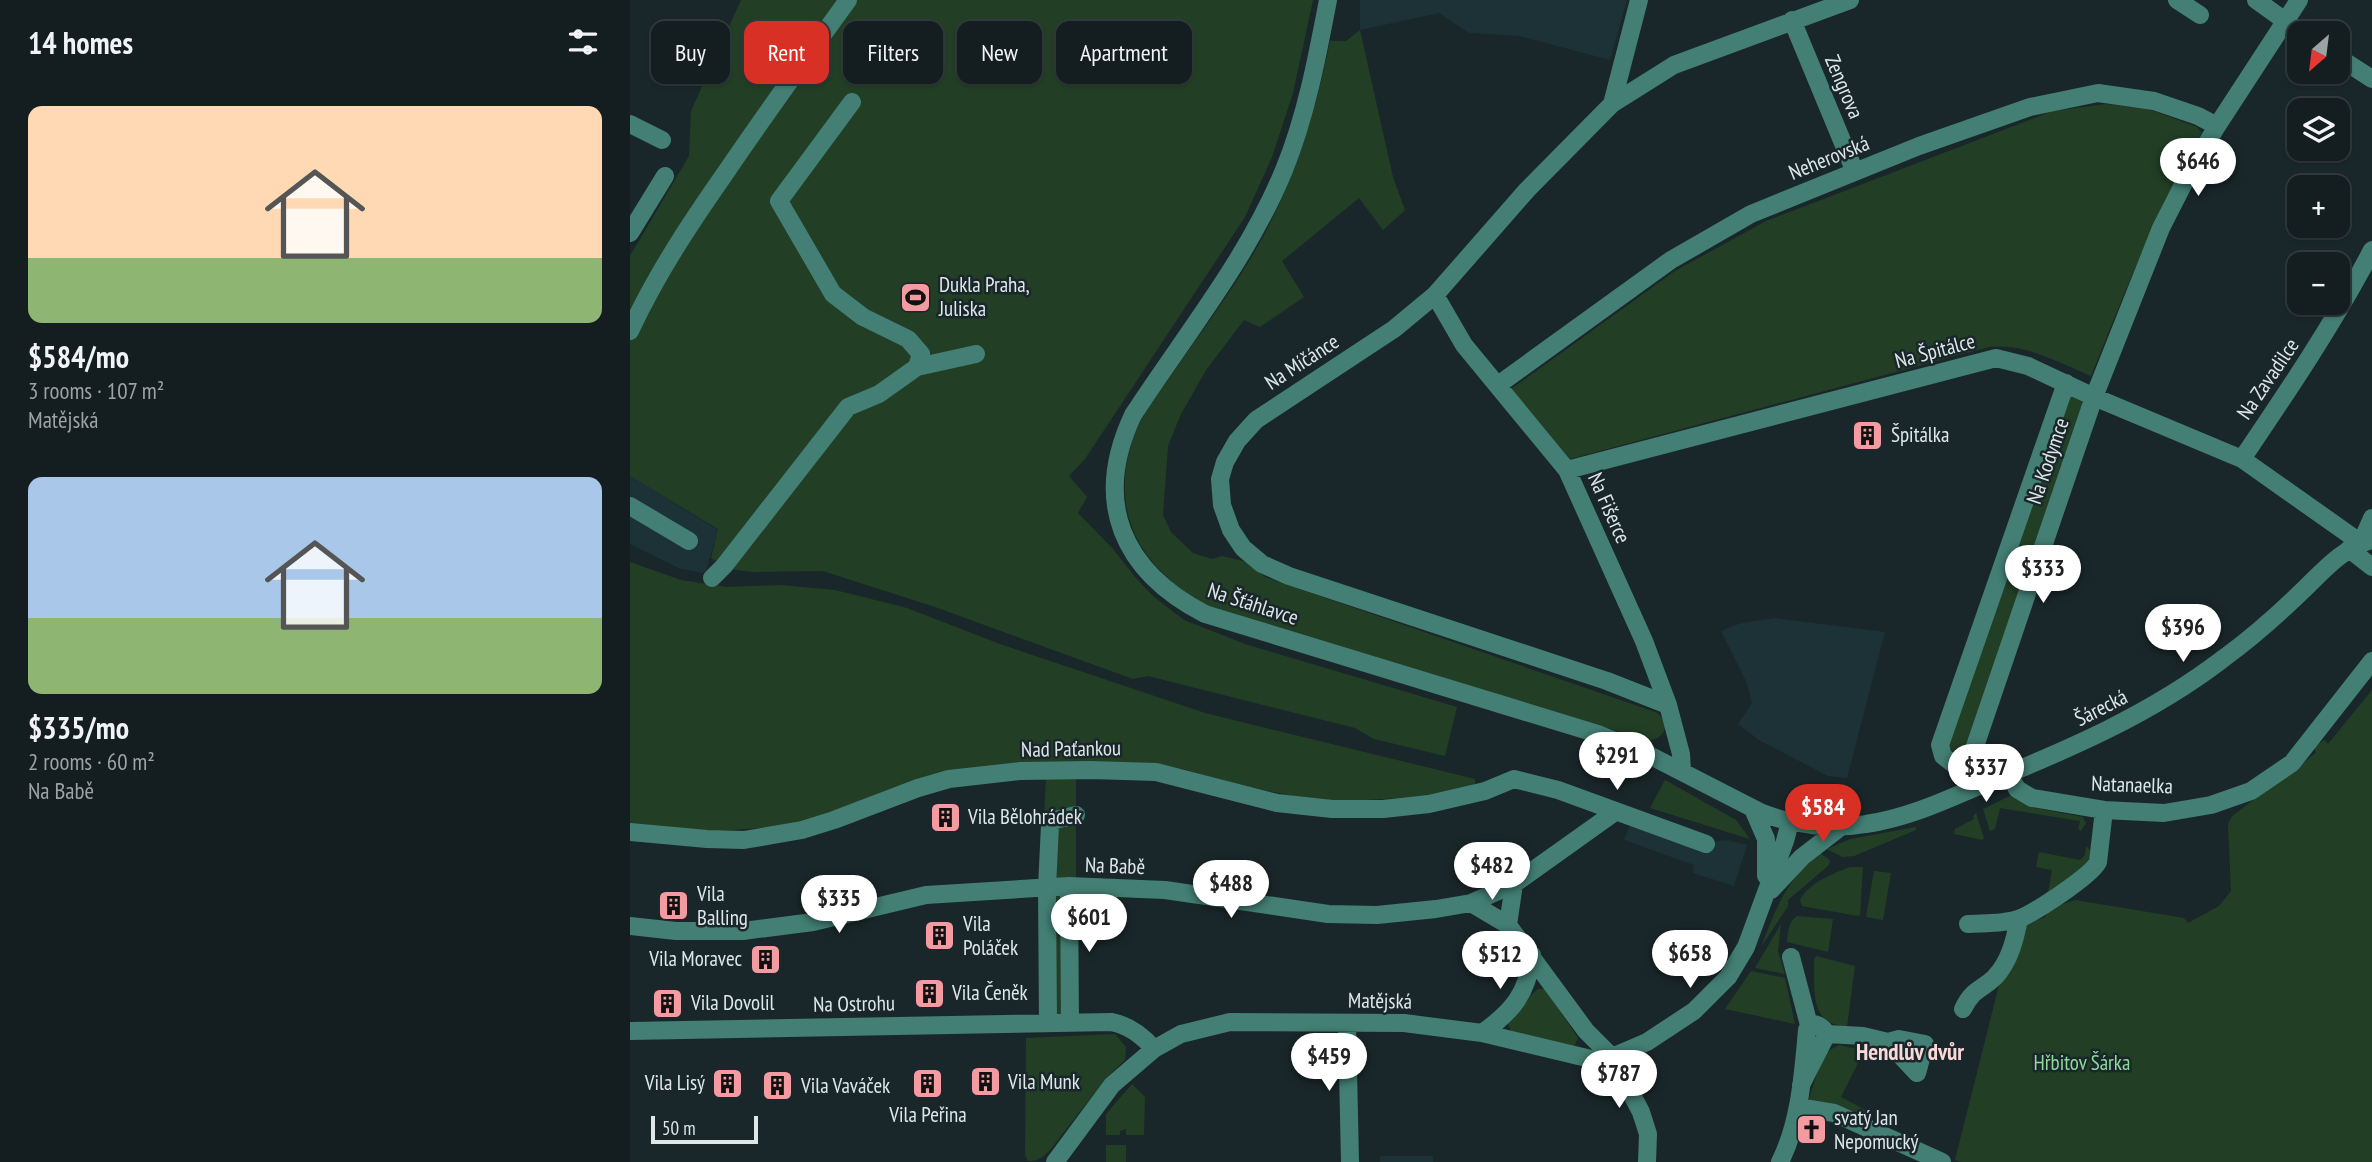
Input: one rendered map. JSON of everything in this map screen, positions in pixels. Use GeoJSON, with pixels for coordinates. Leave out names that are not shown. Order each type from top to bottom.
{"type":"FeatureCollection","features":[{"type":"Feature","properties":{"kind":"street"},"geometry":{"type":"LineString","coordinates":[[630,331],[654,280],[676,245],[848,0]]}},
{"type":"Feature","properties":{"kind":"street","name":"Na Šťáhlavce"},"geometry":{"type":"LineString","coordinates":[[1328,0],[1308,96],[1294,142],[1271,199],[1236,263],[1154,383],[1124,434],[1118,458],[1115,503],[1119,523],[1128,544],[1142,566],[1162,587],[1205,614],[1598,734],[1636,749],[1753,808],[1790,822]]}},
{"type":"Feature","properties":{"kind":"street"},"geometry":{"type":"LineString","coordinates":[[1612,104],[1639,0]]}},
{"type":"Feature","properties":{"kind":"street","name":"Na Míčánce"},"geometry":{"type":"LineString","coordinates":[[1668,705],[1607,681],[1289,576],[1262,564],[1243,548],[1231,530],[1222,505],[1220,479],[1225,462],[1243,434],[1256,420],[1394,329],[1435,295],[1527,190],[1612,104],[1674,65],[1850,0]]}},
{"type":"Feature","properties":{"kind":"street"},"geometry":{"type":"LineString","coordinates":[[2177,0],[2200,15]]}},
{"type":"Feature","properties":{"kind":"street"},"geometry":{"type":"LineString","coordinates":[[2256,0],[2285,22]]}},
{"type":"Feature","properties":{"kind":"street","name":"Na Kodymce"},"geometry":{"type":"LineString","coordinates":[[2066,383],[1940,745],[1942,756],[1952,764],[1964,762],[1972,755],[2094,397],[2161,228],[2217,127],[2299,0]]}},
{"type":"Feature","properties":{"kind":"street","name":"Zengrova"},"geometry":{"type":"LineString","coordinates":[[1792,20],[1855,172]]}},
{"type":"Feature","properties":{"kind":"street"},"geometry":{"type":"LineString","coordinates":[[2350,65],[2372,79]]}},
{"type":"Feature","properties":{"kind":"street","name":"Neherovská"},"geometry":{"type":"LineString","coordinates":[[1498,385],[1671,260],[1751,214],[2030,107],[2098,93],[2154,101],[2195,115],[2217,127]]}},
{"type":"Feature","properties":{"kind":"street"},"geometry":{"type":"LineString","coordinates":[[852,102],[779,201],[833,294],[863,317],[908,339],[922,354],[917,367]]}},
{"type":"Feature","properties":{"kind":"street"},"geometry":{"type":"LineString","coordinates":[[630,124],[662,140]]}},
{"type":"Feature","properties":{"kind":"street"},"geometry":{"type":"LineString","coordinates":[[630,233],[665,176]]}},
{"type":"Feature","properties":{"kind":"street","name":"Na Zavadilce"},"geometry":{"type":"LineString","coordinates":[[2242,459],[2347,298],[2372,250]]}},
{"type":"Feature","properties":{"kind":"street","name":"Na Fišerce"},"geometry":{"type":"LineString","coordinates":[[1435,295],[1464,345],[1567,470],[1644,641],[1668,705],[1681,754],[1682,771]]}},
{"type":"Feature","properties":{"kind":"street"},"geometry":{"type":"LineString","coordinates":[[712,578],[848,407],[879,394],[917,367],[976,354]]}},
{"type":"Feature","properties":{"kind":"street","name":"Na Špitálce"},"geometry":{"type":"LineString","coordinates":[[1567,470],[1996,358],[2028,366],[2094,397],[2242,459],[2345,530],[2361,544],[2372,567]]}},
{"type":"Feature","properties":{"kind":"street"},"geometry":{"type":"LineString","coordinates":[[630,506],[689,541]]}},
{"type":"Feature","properties":{"kind":"street","name":"Šárecká"},"geometry":{"type":"LineString","coordinates":[[1790,822],[1864,825],[1919,811],[2117,726],[2189,684],[2259,631],[2336,557],[2361,544],[2372,518]]}},
{"type":"Feature","properties":{"kind":"street","name":"Natanaelka"},"geometry":{"type":"LineString","coordinates":[[2009,774],[2017,789],[2032,798],[2104,810],[2164,813],[2211,805],[2251,791],[2292,763],[2372,661]]}},
{"type":"Feature","properties":{"kind":"street","name":"Nad Paťankou"},"geometry":{"type":"LineString","coordinates":[[630,832],[707,839],[753,838],[823,824],[949,779],[1020,771],[1156,772],[1277,803],[1332,809],[1383,809],[1429,804],[1485,791],[1514,779],[1558,790],[1615,812]]}},
{"type":"Feature","properties":{"kind":"street","name":"Matějská"},"geometry":{"type":"LineString","coordinates":[[1753,808],[1766,839],[1768,852],[1763,898]]}},
{"type":"Feature","properties":{"kind":"street"},"geometry":{"type":"LineString","coordinates":[[1968,924],[2019,919],[2095,869],[2100,855],[2104,810]]}},
{"type":"Feature","properties":{"kind":"street"},"geometry":{"type":"LineString","coordinates":[[1615,812],[1706,844]]}},
{"type":"Feature","properties":{"kind":"street","name":"Na Babě"},"geometry":{"type":"LineString","coordinates":[[630,926],[676,931],[743,931],[813,922],[926,895],[1069,886],[1165,890],[1328,914],[1377,915],[1471,903],[1514,884],[1615,812]]}},
{"type":"Feature","properties":{"kind":"street"},"geometry":{"type":"LineString","coordinates":[[1048,1023],[1047,887],[1051,821],[1076,815]]}},
{"type":"Feature","properties":{"kind":"street","name":"Matějská"},"geometry":{"type":"LineString","coordinates":[[1064,1160],[1112,1085],[1154,1049],[1181,1034],[1230,1022],[1404,1023],[1482,1034],[1591,1059],[1612,1057],[1647,1042],[1694,1012],[1728,977],[1742,954],[1790,822]]}},
{"type":"Feature","properties":{"kind":"street","name":"Matějská"},"geometry":{"type":"LineString","coordinates":[[1763,898],[1802,857],[1842,826]]}},
{"type":"Feature","properties":{"kind":"street"},"geometry":{"type":"LineString","coordinates":[[1508,925],[1514,884]]}},
{"type":"Feature","properties":{"kind":"street"},"geometry":{"type":"LineString","coordinates":[[1069,886],[1070,1023]]}},
{"type":"Feature","properties":{"kind":"street"},"geometry":{"type":"LineString","coordinates":[[1471,903],[1508,925],[1586,1031],[1612,1057],[1641,1112],[1648,1134],[1647,1162]]}},
{"type":"Feature","properties":{"kind":"street"},"geometry":{"type":"LineString","coordinates":[[1963,1009],[1970,995],[1995,976],[2015,944],[2019,919]]}},
{"type":"Feature","properties":{"kind":"street"},"geometry":{"type":"LineString","coordinates":[[1482,1034],[1503,1018],[1525,988],[1532,955]]}},
{"type":"Feature","properties":{"kind":"street"},"geometry":{"type":"LineString","coordinates":[[1780,1162],[1787,1149],[1798,1107],[1808,1025],[1791,957]]}},
{"type":"Feature","properties":{"kind":"street","name":"Na Ostrohu"},"geometry":{"type":"LineString","coordinates":[[630,1031],[1118,1023],[1139,1033],[1154,1049]]}},
{"type":"Feature","properties":{"kind":"street"},"geometry":{"type":"LineString","coordinates":[[1347,1023],[1350,1162]]}},
{"type":"Feature","properties":{"kind":"street"},"geometry":{"type":"LineString","coordinates":[[1808,1025],[1820,1026],[1827,1034],[1888,1042]]}},
{"type":"Feature","properties":{"kind":"street"},"geometry":{"type":"LineString","coordinates":[[1801,1085],[1827,1034]]}},
{"type":"Feature","properties":{"kind":"street"},"geometry":{"type":"LineString","coordinates":[[1798,1107],[1834,1113],[1942,1162]]}},
{"type":"Feature","properties":{"kind":"shaded area"},"geometry":{"type":"Polygon","coordinates":[[[1360,0],[1627,0],[1610,60],[1519,36],[1469,33],[1439,13],[1360,30],[1360,0]]]}},
{"type":"Feature","properties":{"kind":"shaded area"},"geometry":{"type":"Polygon","coordinates":[[[630,476],[718,530],[705,573],[681,569],[630,544],[630,476]]]}},
{"type":"Feature","properties":{"kind":"shaded area"},"geometry":{"type":"Polygon","coordinates":[[[1775,618],[1885,632],[1847,778],[1828,776],[1759,740],[1738,724],[1752,703],[1746,681],[1721,631],[1741,623],[1775,618]]]}},
{"type":"Feature","properties":{"kind":"shaded area"},"geometry":{"type":"Polygon","coordinates":[[[1631,822],[1694,843],[1728,840],[1747,845],[1734,886],[1693,873],[1694,865],[1624,840],[1631,822]]]}},
{"type":"Feature","properties":{"kind":"shaded area"},"geometry":{"type":"Polygon","coordinates":[[[1380,1156],[1433,1156],[1433,1162],[1380,1162],[1380,1156]]]}},
{"type":"Feature","properties":{"kind":"green space","name":"Dukla Praha, Juliska"},"geometry":{"type":"Polygon","coordinates":[[[741,0],[1313,0],[1293,93],[1272,157],[1245,217],[1085,459],[1069,476],[1087,497],[1078,513],[1154,597],[1184,620],[1248,645],[1457,707],[1445,756],[1374,739],[1355,728],[1148,676],[1133,679],[938,608],[823,571],[753,572],[729,569],[711,558],[718,529],[630,476],[630,256],[689,156],[691,111],[703,84],[730,84],[730,24],[741,0]]]}},
{"type":"Feature","properties":{"kind":"green space"},"geometry":{"type":"Polygon","coordinates":[[[1360,30],[1393,177],[1405,210],[1383,230],[1359,198],[1282,261],[1304,297],[1260,327],[1244,320],[1206,370],[1180,416],[1168,446],[1163,515],[1171,532],[1193,553],[1212,559],[1222,556],[1247,562],[1265,577],[1658,713],[1666,724],[1656,739],[1649,741],[1208,606],[1165,575],[1136,537],[1128,515],[1125,492],[1126,466],[1136,430],[1242,272],[1275,214],[1304,142],[1330,41],[1346,41],[1360,30]]]}},
{"type":"Feature","properties":{"kind":"green space"},"geometry":{"type":"Polygon","coordinates":[[[2106,104],[2148,109],[2197,127],[2202,133],[2156,222],[2091,376],[2029,351],[1989,347],[1570,459],[1511,389],[1675,271],[1766,221],[2053,111],[2106,104]]]}},
{"type":"Feature","properties":{"kind":"green space"},"geometry":{"type":"Polygon","coordinates":[[[2071,397],[2083,403],[1968,749],[1954,753],[1946,744],[2066,400],[2071,397]]]}},
{"type":"Feature","properties":{"kind":"green space"},"geometry":{"type":"Polygon","coordinates":[[[630,562],[681,580],[727,587],[780,585],[835,590],[907,608],[1000,644],[1205,713],[1475,779],[1475,789],[1430,796],[1332,802],[1231,783],[1182,769],[1021,762],[946,772],[810,821],[775,827],[718,831],[630,824],[630,562]]]}},
{"type":"Feature","properties":{"kind":"green space","name":"Hřbitov Šárka"},"geometry":{"type":"Polygon","coordinates":[[[2372,690],[2372,1162],[1955,1160],[1999,985],[2027,922],[2044,918],[2051,908],[2075,900],[2184,918],[2188,923],[2219,906],[2231,891],[2228,824],[2232,816],[2316,753],[2314,747],[2324,740],[2328,744],[2372,690]]]}},
{"type":"Feature","properties":{"kind":"green space"},"geometry":{"type":"Polygon","coordinates":[[[1046,778],[1076,778],[1076,809],[1044,817],[1046,778]]]}},
{"type":"Feature","properties":{"kind":"green space"},"geometry":{"type":"Polygon","coordinates":[[[1665,780],[1736,820],[1750,839],[1650,808],[1665,780]]]}},
{"type":"Feature","properties":{"kind":"green space"},"geometry":{"type":"Polygon","coordinates":[[[2012,795],[2029,807],[2083,817],[2086,823],[2081,831],[2078,829],[2080,821],[2000,808],[1995,829],[1990,831],[1983,809],[2012,795]]]}},
{"type":"Feature","properties":{"kind":"green space"},"geometry":{"type":"Polygon","coordinates":[[[1976,813],[1984,838],[1982,840],[1954,834],[1955,829],[1974,819],[1976,813]]]}},
{"type":"Feature","properties":{"kind":"green space"},"geometry":{"type":"Polygon","coordinates":[[[1076,822],[1076,879],[1052,879],[1058,826],[1076,822]]]}},
{"type":"Feature","properties":{"kind":"green space"},"geometry":{"type":"Polygon","coordinates":[[[1916,827],[1916,830],[1854,856],[1842,857],[1827,849],[1850,839],[1916,827]]]}},
{"type":"Feature","properties":{"kind":"green space"},"geometry":{"type":"Polygon","coordinates":[[[2086,846],[2093,853],[2084,869],[2048,892],[2052,870],[2036,867],[2039,852],[2080,860],[2085,855],[2086,846]]]}},
{"type":"Feature","properties":{"kind":"green space"},"geometry":{"type":"Polygon","coordinates":[[[1820,853],[1830,860],[1829,865],[1788,900],[1788,906],[1761,947],[1777,907],[1790,884],[1820,853]]]}},
{"type":"Feature","properties":{"kind":"green space"},"geometry":{"type":"Polygon","coordinates":[[[1850,867],[1863,867],[1860,915],[1802,906],[1800,900],[1810,888],[1822,879],[1850,867]]]}},
{"type":"Feature","properties":{"kind":"green space"},"geometry":{"type":"Polygon","coordinates":[[[1874,871],[1891,873],[1883,920],[1866,917],[1874,871]]]}},
{"type":"Feature","properties":{"kind":"green space"},"geometry":{"type":"Polygon","coordinates":[[[1060,894],[1062,1014],[1059,1015],[1056,1014],[1055,895],[1060,894]]]}},
{"type":"Feature","properties":{"kind":"green space"},"geometry":{"type":"Polygon","coordinates":[[[1797,916],[1833,919],[1828,952],[1787,942],[1790,924],[1797,916]]]}},
{"type":"Feature","properties":{"kind":"green space"},"geometry":{"type":"Polygon","coordinates":[[[1781,924],[1778,951],[1785,974],[1755,968],[1781,924]]]}},
{"type":"Feature","properties":{"kind":"green space"},"geometry":{"type":"Polygon","coordinates":[[[1816,956],[1855,966],[1847,1027],[1826,1019],[1816,1003],[1816,956]]]}},
{"type":"Feature","properties":{"kind":"green space"},"geometry":{"type":"Polygon","coordinates":[[[1751,971],[1785,978],[1795,1024],[1725,1009],[1751,971]]]}},
{"type":"Feature","properties":{"kind":"green space"},"geometry":{"type":"Polygon","coordinates":[[[1538,989],[1545,989],[1578,1038],[1574,1047],[1513,1035],[1508,1024],[1538,989]]]}},
{"type":"Feature","properties":{"kind":"green space"},"geometry":{"type":"Polygon","coordinates":[[[1115,1034],[1126,1047],[1125,1060],[1107,1077],[1050,1150],[1038,1160],[1028,1161],[1025,1155],[1026,1038],[1115,1034]]]}},
{"type":"Feature","properties":{"kind":"green space"},"geometry":{"type":"Polygon","coordinates":[[[1839,1045],[1857,1049],[1854,1061],[1858,1063],[1841,1097],[1869,1112],[1854,1115],[1838,1113],[1822,1108],[1809,1099],[1823,1054],[1839,1045]]]}},
{"type":"Feature","properties":{"kind":"green space"},"geometry":{"type":"Polygon","coordinates":[[[1132,1084],[1145,1097],[1144,1135],[1126,1135],[1126,1129],[1120,1131],[1120,1135],[1106,1135],[1106,1114],[1132,1084]]]}},
{"type":"Feature","properties":{"kind":"green space"},"geometry":{"type":"Polygon","coordinates":[[[1106,1145],[1126,1145],[1126,1162],[1106,1162],[1106,1145]]]}},
{"type":"Feature","properties":{"kind":"place","name":"Dukla Praha, Juliska"},"geometry":{"type":"Point","coordinates":[916,297]}},
{"type":"Feature","properties":{"kind":"place","name":"Špitálka"},"geometry":{"type":"Point","coordinates":[1868,435]}},
{"type":"Feature","properties":{"kind":"place","name":"Vila Bělohrádek"},"geometry":{"type":"Point","coordinates":[945,817]}},
{"type":"Feature","properties":{"kind":"place","name":"Vila Balling"},"geometry":{"type":"Point","coordinates":[674,906]}},
{"type":"Feature","properties":{"kind":"place","name":"Vila Poláček"},"geometry":{"type":"Point","coordinates":[940,936]}},
{"type":"Feature","properties":{"kind":"place","name":"Vila Moravec"},"geometry":{"type":"Point","coordinates":[765,959]}},
{"type":"Feature","properties":{"kind":"place","name":"Vila Čeněk"},"geometry":{"type":"Point","coordinates":[929,993]}},
{"type":"Feature","properties":{"kind":"place","name":"Vila Dovolil"},"geometry":{"type":"Point","coordinates":[668,1003]}},
{"type":"Feature","properties":{"kind":"place","name":"Vila Munk"},"geometry":{"type":"Point","coordinates":[985,1082]}},
{"type":"Feature","properties":{"kind":"place","name":"Vila Lisý"},"geometry":{"type":"Point","coordinates":[728,1083]}},
{"type":"Feature","properties":{"kind":"place","name":"Vila Peřina"},"geometry":{"type":"Point","coordinates":[928,1083]}},
{"type":"Feature","properties":{"kind":"place","name":"Vila Vaváček"},"geometry":{"type":"Point","coordinates":[778,1086]}},
{"type":"Feature","properties":{"kind":"place","name":"svatý Jan Nepomucký"},"geometry":{"type":"Point","coordinates":[1811,1130]}},
{"type":"Feature","properties":{"kind":"district","name":"Hendlův dvůr"},"geometry":{"type":"Point","coordinates":[1910,1052]}}]}
